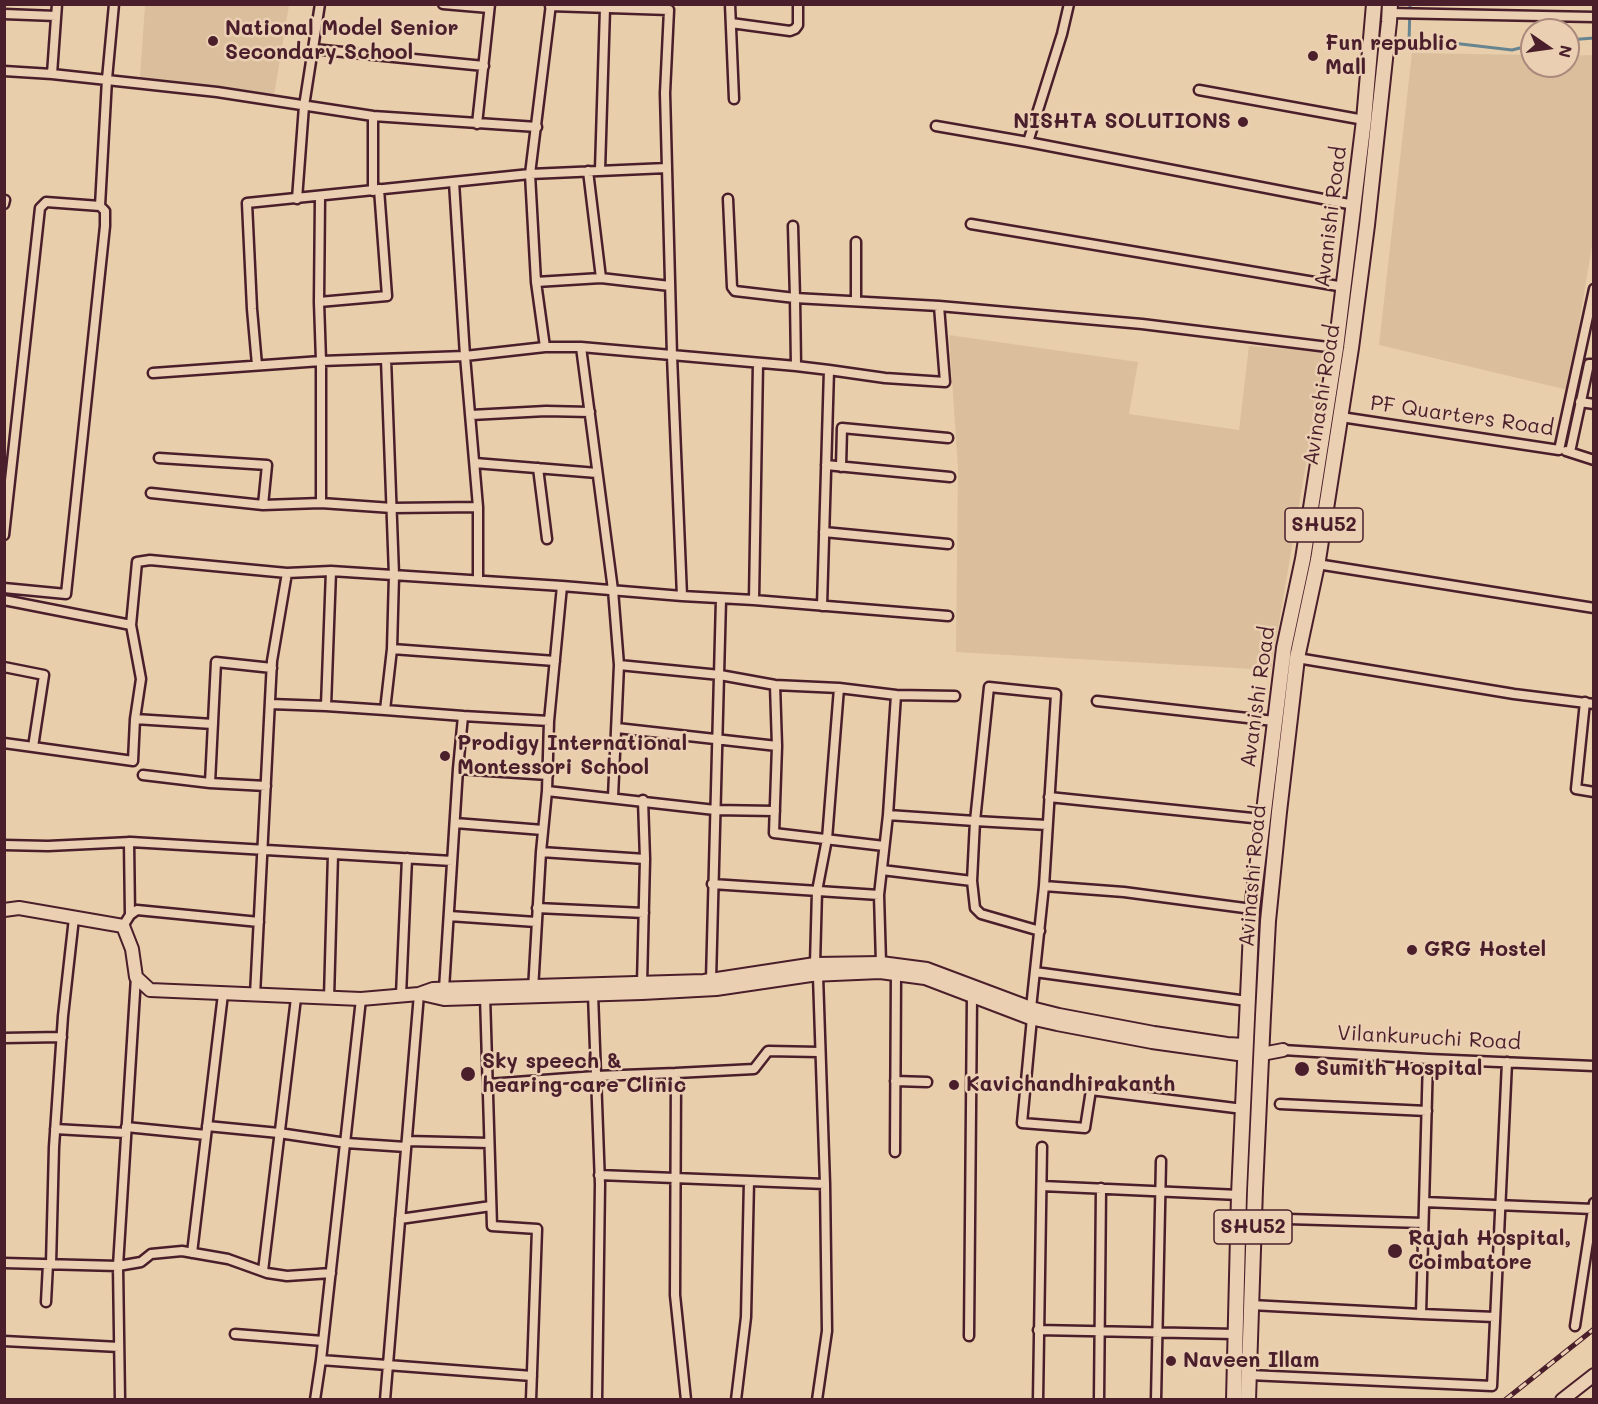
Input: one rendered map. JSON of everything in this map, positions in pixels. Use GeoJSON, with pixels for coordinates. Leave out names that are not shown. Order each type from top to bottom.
{"type":"FeatureCollection","features":[{"type":"Feature","properties":{"kind":"main road","name":"Avanishi Road"},"geometry":{"type":"LineString","coordinates":[[1234,1400],[1239,1195],[1252,909],[1284,648],[1303,559],[1336,348],[1364,120],[1374,4]]}},
{"type":"Feature","properties":{"kind":"main road","name":"Avinashi Road"},"geometry":{"type":"LineString","coordinates":[[1248,1400],[1251,1283],[1268,921],[1297,658],[1317,564],[1341,417],[1366,233],[1390,9]]}},
{"type":"Feature","properties":{"kind":"main road"},"geometry":{"type":"LineString","coordinates":[[1259,845],[1276,847]]}},
{"type":"Feature","properties":{"kind":"main road"},"geometry":{"type":"LineString","coordinates":[[1236,1282],[1251,1283]]}},
{"type":"Feature","properties":{"kind":"main road"},"geometry":{"type":"LineString","coordinates":[[1234,1363],[1249,1369]]}},
{"type":"Feature","properties":{"kind":"street"},"geometry":{"type":"LineString","coordinates":[[52,74],[57,4]]}},
{"type":"Feature","properties":{"kind":"street"},"geometry":{"type":"LineString","coordinates":[[4,588],[66,594],[105,226],[105,212],[100,206],[114,4]]}},
{"type":"Feature","properties":{"kind":"street"},"geometry":{"type":"LineString","coordinates":[[297,199],[304,106],[320,4]]}},
{"type":"Feature","properties":{"kind":"street"},"geometry":{"type":"LineString","coordinates":[[443,4],[490,6],[477,124]]}},
{"type":"Feature","properties":{"kind":"street"},"geometry":{"type":"LineString","coordinates":[[730,4],[734,99]]}},
{"type":"Feature","properties":{"kind":"street"},"geometry":{"type":"LineString","coordinates":[[730,23],[790,31],[798,25],[798,4]]}},
{"type":"Feature","properties":{"kind":"street"},"geometry":{"type":"LineString","coordinates":[[1028,142],[1062,34],[1069,4]]}},
{"type":"Feature","properties":{"kind":"street"},"geometry":{"type":"LineString","coordinates":[[544,347],[536,282],[530,174],[550,5],[605,8],[669,7],[665,93],[672,356],[682,596]]}},
{"type":"Feature","properties":{"kind":"street"},"geometry":{"type":"LineString","coordinates":[[600,170],[605,8]]}},
{"type":"Feature","properties":{"kind":"street"},"geometry":{"type":"LineString","coordinates":[[1390,9],[1410,12],[1593,17]]}},
{"type":"Feature","properties":{"kind":"street"},"geometry":{"type":"LineString","coordinates":[[4,14],[56,16]]}},
{"type":"Feature","properties":{"kind":"street"},"geometry":{"type":"LineString","coordinates":[[313,49],[484,66]]}},
{"type":"Feature","properties":{"kind":"street"},"geometry":{"type":"LineString","coordinates":[[4,71],[107,79],[217,92],[373,116],[537,127]]}},
{"type":"Feature","properties":{"kind":"street"},"geometry":{"type":"LineString","coordinates":[[1199,90],[1364,120]]}},
{"type":"Feature","properties":{"kind":"street"},"geometry":{"type":"LineString","coordinates":[[319,302],[387,296],[376,190],[373,116]]}},
{"type":"Feature","properties":{"kind":"street"},"geometry":{"type":"LineString","coordinates":[[936,126],[1354,205]]}},
{"type":"Feature","properties":{"kind":"street"},"geometry":{"type":"LineString","coordinates":[[258,364],[252,309],[248,203],[530,174],[667,168]]}},
{"type":"Feature","properties":{"kind":"street"},"geometry":{"type":"LineString","coordinates":[[588,171],[601,278]]}},
{"type":"Feature","properties":{"kind":"street"},"geometry":{"type":"LineString","coordinates":[[454,182],[465,356],[478,507],[478,580]]}},
{"type":"Feature","properties":{"kind":"street"},"geometry":{"type":"LineString","coordinates":[[320,196],[321,504]]}},
{"type":"Feature","properties":{"kind":"street"},"geometry":{"type":"LineString","coordinates":[[728,199],[732,286],[735,291],[795,298],[939,306],[1142,324],[1336,348]]}},
{"type":"Feature","properties":{"kind":"street"},"geometry":{"type":"LineString","coordinates":[[4,535],[40,208],[46,202],[100,206]]}},
{"type":"Feature","properties":{"kind":"street"},"geometry":{"type":"LineString","coordinates":[[971,224],[1344,287]]}},
{"type":"Feature","properties":{"kind":"street"},"geometry":{"type":"LineString","coordinates":[[794,226],[796,366]]}},
{"type":"Feature","properties":{"kind":"street"},"geometry":{"type":"LineString","coordinates":[[856,242],[856,300]]}},
{"type":"Feature","properties":{"kind":"street"},"geometry":{"type":"LineString","coordinates":[[536,282],[601,278],[670,286]]}},
{"type":"Feature","properties":{"kind":"street","name":"PF Quarters Road"},"geometry":{"type":"LineString","coordinates":[[1341,417],[1559,450],[1583,346],[1593,289]]}},
{"type":"Feature","properties":{"kind":"street"},"geometry":{"type":"LineString","coordinates":[[153,373],[258,364],[465,356],[544,347],[581,347],[945,382],[939,306]]}},
{"type":"Feature","properties":{"kind":"street"},"geometry":{"type":"LineString","coordinates":[[1583,346],[1593,348]]}},
{"type":"Feature","properties":{"kind":"street"},"geometry":{"type":"LineString","coordinates":[[581,347],[613,590],[619,665],[613,797]]}},
{"type":"Feature","properties":{"kind":"street"},"geometry":{"type":"LineString","coordinates":[[385,710],[392,649],[394,575],[386,359]]}},
{"type":"Feature","properties":{"kind":"street"},"geometry":{"type":"LineString","coordinates":[[754,600],[758,363]]}},
{"type":"Feature","properties":{"kind":"street"},"geometry":{"type":"LineString","coordinates":[[1570,452],[1589,364],[1593,364]]}},
{"type":"Feature","properties":{"kind":"street"},"geometry":{"type":"LineString","coordinates":[[822,606],[829,370]]}},
{"type":"Feature","properties":{"kind":"street"},"geometry":{"type":"LineString","coordinates":[[1580,402],[1593,404]]}},
{"type":"Feature","properties":{"kind":"street"},"geometry":{"type":"LineString","coordinates":[[471,416],[546,411],[590,412]]}},
{"type":"Feature","properties":{"kind":"street"},"geometry":{"type":"LineString","coordinates":[[841,467],[842,428],[948,438]]}},
{"type":"Feature","properties":{"kind":"street"},"geometry":{"type":"LineString","coordinates":[[1559,450],[1593,459]]}},
{"type":"Feature","properties":{"kind":"street"},"geometry":{"type":"LineString","coordinates":[[159,458],[267,465],[263,505]]}},
{"type":"Feature","properties":{"kind":"street"},"geometry":{"type":"LineString","coordinates":[[475,464],[597,473]]}},
{"type":"Feature","properties":{"kind":"street"},"geometry":{"type":"LineString","coordinates":[[826,465],[950,477]]}},
{"type":"Feature","properties":{"kind":"street"},"geometry":{"type":"LineString","coordinates":[[538,468],[547,539]]}},
{"type":"Feature","properties":{"kind":"street"},"geometry":{"type":"LineString","coordinates":[[151,493],[263,505],[478,507]]}},
{"type":"Feature","properties":{"kind":"street"},"geometry":{"type":"LineString","coordinates":[[824,532],[948,544]]}},
{"type":"Feature","properties":{"kind":"street"},"geometry":{"type":"LineString","coordinates":[[4,743],[133,761],[135,719],[141,678],[131,625],[136,562],[150,560],[287,573],[331,571],[478,580],[948,616]]}},
{"type":"Feature","properties":{"kind":"street"},"geometry":{"type":"LineString","coordinates":[[1317,564],[1593,608]]}},
{"type":"Feature","properties":{"kind":"street"},"geometry":{"type":"LineString","coordinates":[[326,706],[331,571]]}},
{"type":"Feature","properties":{"kind":"street"},"geometry":{"type":"LineString","coordinates":[[255,995],[272,668],[287,573]]}},
{"type":"Feature","properties":{"kind":"street"},"geometry":{"type":"LineString","coordinates":[[532,991],[548,775],[549,721],[562,586]]}},
{"type":"Feature","properties":{"kind":"street"},"geometry":{"type":"LineString","coordinates":[[711,980],[721,599]]}},
{"type":"Feature","properties":{"kind":"street"},"geometry":{"type":"LineString","coordinates":[[4,600],[131,625]]}},
{"type":"Feature","properties":{"kind":"street"},"geometry":{"type":"LineString","coordinates":[[392,649],[555,661]]}},
{"type":"Feature","properties":{"kind":"street"},"geometry":{"type":"LineString","coordinates":[[1297,658],[1514,694],[1589,703],[1576,789],[1593,792]]}},
{"type":"Feature","properties":{"kind":"street"},"geometry":{"type":"LineString","coordinates":[[210,783],[216,662],[272,668]]}},
{"type":"Feature","properties":{"kind":"street"},"geometry":{"type":"LineString","coordinates":[[619,665],[720,675],[775,685],[839,688],[896,695],[955,696]]}},
{"type":"Feature","properties":{"kind":"street"},"geometry":{"type":"LineString","coordinates":[[4,667],[44,675],[33,747]]}},
{"type":"Feature","properties":{"kind":"street"},"geometry":{"type":"LineString","coordinates":[[775,685],[777,746],[774,833],[884,846]]}},
{"type":"Feature","properties":{"kind":"street"},"geometry":{"type":"LineString","coordinates":[[1040,931],[981,914],[975,908],[972,881],[975,821],[989,687],[1056,694],[1044,886],[1040,931],[1035,972],[1022,1123],[1085,1128],[1091,1090],[1243,1109]]}},
{"type":"Feature","properties":{"kind":"street"},"geometry":{"type":"LineString","coordinates":[[817,1400],[827,1330],[825,1184],[816,970],[817,891],[828,839],[839,688]]}},
{"type":"Feature","properties":{"kind":"street"},"geometry":{"type":"LineString","coordinates":[[881,963],[879,894],[888,815],[896,695]]}},
{"type":"Feature","properties":{"kind":"street"},"geometry":{"type":"LineString","coordinates":[[1097,701],[1274,721]]}},
{"type":"Feature","properties":{"kind":"street"},"geometry":{"type":"LineString","coordinates":[[270,704],[549,721]]}},
{"type":"Feature","properties":{"kind":"street"},"geometry":{"type":"LineString","coordinates":[[444,989],[463,716]]}},
{"type":"Feature","properties":{"kind":"street"},"geometry":{"type":"LineString","coordinates":[[135,719],[213,724]]}},
{"type":"Feature","properties":{"kind":"street"},"geometry":{"type":"LineString","coordinates":[[617,728],[777,746]]}},
{"type":"Feature","properties":{"kind":"street"},"geometry":{"type":"LineString","coordinates":[[458,769],[548,775]]}},
{"type":"Feature","properties":{"kind":"street"},"geometry":{"type":"LineString","coordinates":[[143,775],[210,783],[266,786]]}},
{"type":"Feature","properties":{"kind":"street"},"geometry":{"type":"LineString","coordinates":[[547,790],[715,810],[775,811]]}},
{"type":"Feature","properties":{"kind":"street"},"geometry":{"type":"LineString","coordinates":[[1049,797],[1262,819]]}},
{"type":"Feature","properties":{"kind":"street"},"geometry":{"type":"LineString","coordinates":[[642,984],[644,801]]}},
{"type":"Feature","properties":{"kind":"street"},"geometry":{"type":"LineString","coordinates":[[888,815],[1047,825]]}},
{"type":"Feature","properties":{"kind":"street"},"geometry":{"type":"LineString","coordinates":[[454,823],[543,830]]}},
{"type":"Feature","properties":{"kind":"street"},"geometry":{"type":"LineString","coordinates":[[4,845],[48,846],[129,842],[452,861]]}},
{"type":"Feature","properties":{"kind":"street"},"geometry":{"type":"LineString","coordinates":[[120,1400],[117,1266],[136,977],[126,921],[129,842]]}},
{"type":"Feature","properties":{"kind":"street"},"geometry":{"type":"LineString","coordinates":[[541,852],[645,859]]}},
{"type":"Feature","properties":{"kind":"street"},"geometry":{"type":"LineString","coordinates":[[329,998],[333,854]]}},
{"type":"Feature","properties":{"kind":"street"},"geometry":{"type":"LineString","coordinates":[[401,995],[407,858]]}},
{"type":"Feature","properties":{"kind":"street"},"geometry":{"type":"LineString","coordinates":[[882,870],[972,881]]}},
{"type":"Feature","properties":{"kind":"street"},"geometry":{"type":"LineString","coordinates":[[712,884],[879,894]]}},
{"type":"Feature","properties":{"kind":"street"},"geometry":{"type":"LineString","coordinates":[[1044,886],[1124,892],[1252,909]]}},
{"type":"Feature","properties":{"kind":"street"},"geometry":{"type":"LineString","coordinates":[[4,910],[19,908],[74,918],[126,921],[137,910],[259,922]]}},
{"type":"Feature","properties":{"kind":"street"},"geometry":{"type":"LineString","coordinates":[[537,908],[644,913]]}},
{"type":"Feature","properties":{"kind":"street"},"geometry":{"type":"LineString","coordinates":[[449,916],[536,922]]}},
{"type":"Feature","properties":{"kind":"street"},"geometry":{"type":"LineString","coordinates":[[46,1302],[55,1129],[74,918]]}},
{"type":"Feature","properties":{"kind":"street"},"geometry":{"type":"LineString","coordinates":[[136,977],[150,990],[361,999],[419,994],[444,999],[711,980],[881,963],[927,969],[1032,1013]]}},
{"type":"Feature","properties":{"kind":"street"},"geometry":{"type":"LineString","coordinates":[[419,994],[433,989],[592,994],[716,989],[811,975],[816,970],[880,972],[925,978],[972,996],[1032,1013],[1152,1042],[1245,1050]]}},
{"type":"Feature","properties":{"kind":"street"},"geometry":{"type":"LineString","coordinates":[[1035,972],[1247,1001]]}},
{"type":"Feature","properties":{"kind":"street"},"geometry":{"type":"LineString","coordinates":[[895,1152],[896,974]]}},
{"type":"Feature","properties":{"kind":"street"},"geometry":{"type":"LineString","coordinates":[[192,1252],[223,994]]}},
{"type":"Feature","properties":{"kind":"street"},"geometry":{"type":"LineString","coordinates":[[385,1400],[419,994]]}},
{"type":"Feature","properties":{"kind":"street"},"geometry":{"type":"LineString","coordinates":[[592,994],[599,1175],[597,1400]]}},
{"type":"Feature","properties":{"kind":"street"},"geometry":{"type":"LineString","coordinates":[[485,996],[492,1226],[537,1229],[531,1400]]}},
{"type":"Feature","properties":{"kind":"street"},"geometry":{"type":"LineString","coordinates":[[969,1336],[972,996]]}},
{"type":"Feature","properties":{"kind":"street"},"geometry":{"type":"LineString","coordinates":[[263,1271],[296,998]]}},
{"type":"Feature","properties":{"kind":"street"},"geometry":{"type":"LineString","coordinates":[[315,1400],[361,999]]}},
{"type":"Feature","properties":{"kind":"street"},"geometry":{"type":"LineString","coordinates":[[4,1038],[62,1037]]}},
{"type":"Feature","properties":{"kind":"street","name":"Vilankuruchi Road"},"geometry":{"type":"LineString","coordinates":[[1262,1050],[1593,1066]]}},
{"type":"Feature","properties":{"kind":"street"},"geometry":{"type":"LineString","coordinates":[[488,1084],[596,1076],[753,1069],[768,1051],[819,1052]]}},
{"type":"Feature","properties":{"kind":"street"},"geometry":{"type":"LineString","coordinates":[[1421,1314],[1428,1059]]}},
{"type":"Feature","properties":{"kind":"street"},"geometry":{"type":"LineString","coordinates":[[1249,1369],[1492,1386],[1508,1062]]}},
{"type":"Feature","properties":{"kind":"street"},"geometry":{"type":"LineString","coordinates":[[676,1073],[675,1295],[686,1400]]}},
{"type":"Feature","properties":{"kind":"street"},"geometry":{"type":"LineString","coordinates":[[895,1082],[927,1082]]}},
{"type":"Feature","properties":{"kind":"street"},"geometry":{"type":"LineString","coordinates":[[1280,1104],[1427,1111]]}},
{"type":"Feature","properties":{"kind":"street"},"geometry":{"type":"LineString","coordinates":[[55,1129],[279,1133],[346,1143],[489,1143]]}},
{"type":"Feature","properties":{"kind":"street"},"geometry":{"type":"LineString","coordinates":[[1038,1400],[1042,1147]]}},
{"type":"Feature","properties":{"kind":"street"},"geometry":{"type":"LineString","coordinates":[[1156,1400],[1161,1161]]}},
{"type":"Feature","properties":{"kind":"street"},"geometry":{"type":"LineString","coordinates":[[599,1175],[825,1184]]}},
{"type":"Feature","properties":{"kind":"street"},"geometry":{"type":"LineString","coordinates":[[736,1400],[746,1317],[749,1181]]}},
{"type":"Feature","properties":{"kind":"street"},"geometry":{"type":"LineString","coordinates":[[1042,1186],[1239,1195]]}},
{"type":"Feature","properties":{"kind":"street"},"geometry":{"type":"LineString","coordinates":[[1099,1400],[1101,1188]]}},
{"type":"Feature","properties":{"kind":"street"},"geometry":{"type":"LineString","coordinates":[[1424,1202],[1593,1206],[1575,1326]]}},
{"type":"Feature","properties":{"kind":"street"},"geometry":{"type":"LineString","coordinates":[[400,1219],[491,1206]]}},
{"type":"Feature","properties":{"kind":"street"},"geometry":{"type":"LineString","coordinates":[[1254,1218],[1423,1223]]}},
{"type":"Feature","properties":{"kind":"street"},"geometry":{"type":"LineString","coordinates":[[4,1263],[117,1266],[141,1262],[152,1254],[182,1251],[228,1258],[263,1271],[287,1276],[331,1273]]}},
{"type":"Feature","properties":{"kind":"street"},"geometry":{"type":"LineString","coordinates":[[1251,1305],[1495,1317]]}},
{"type":"Feature","properties":{"kind":"street"},"geometry":{"type":"LineString","coordinates":[[1038,1330],[1235,1334]]}},
{"type":"Feature","properties":{"kind":"street"},"geometry":{"type":"LineString","coordinates":[[234,1334],[323,1341]]}},
{"type":"Feature","properties":{"kind":"street"},"geometry":{"type":"LineString","coordinates":[[4,1341],[119,1347]]}},
{"type":"Feature","properties":{"kind":"street"},"geometry":{"type":"LineString","coordinates":[[321,1360],[532,1376]]}},
{"type":"Feature","properties":{"kind":"street"},"geometry":{"type":"LineString","coordinates":[[1562,1400],[1593,1375]]}},
{"type":"Feature","properties":{"kind":"shaded area","name":"National Model Senior Secondary School"},"geometry":{"type":"Polygon","coordinates":[[[145,5],[289,5],[274,95],[140,77],[145,5]]]}},
{"type":"Feature","properties":{"kind":"shaded area"},"geometry":{"type":"Polygon","coordinates":[[[1412,53],[1520,55],[1520,78],[1580,78],[1580,56],[1593,55],[1593,240],[1568,390],[1379,345],[1412,53]]]}},
{"type":"Feature","properties":{"kind":"shaded area"},"geometry":{"type":"Polygon","coordinates":[[[949,335],[1138,362],[1129,414],[1239,430],[1249,346],[1325,352],[1271,670],[956,652],[958,468],[949,335]]]}},
{"type":"Feature","properties":{"kind":"waterway"},"geometry":{"type":"LineString","coordinates":[[1410,4],[1409,43],[1444,42],[1512,50],[1520,48]]}},
{"type":"Feature","properties":{"kind":"waterway"},"geometry":{"type":"LineString","coordinates":[[1580,39],[1594,38]]}},
{"type":"Feature","properties":{"kind":"railway"},"geometry":{"type":"LineString","coordinates":[[1505,1400],[1594,1329]]}},
{"type":"Feature","properties":{"kind":"place","name":"National Model Senior Secondary School"},"geometry":{"type":"Point","coordinates":[213,41]}},
{"type":"Feature","properties":{"kind":"place","name":"Fun republic Mall"},"geometry":{"type":"Point","coordinates":[1313,56]}},
{"type":"Feature","properties":{"kind":"place","name":"NISHTA SOLUTIONS"},"geometry":{"type":"Point","coordinates":[1243,122]}},
{"type":"Feature","properties":{"kind":"place","name":"Prodigy International Montessori School"},"geometry":{"type":"Point","coordinates":[445,756]}},
{"type":"Feature","properties":{"kind":"place","name":"GRG Hostel"},"geometry":{"type":"Point","coordinates":[1412,950]}},
{"type":"Feature","properties":{"kind":"place","name":"Sumith Hospital"},"geometry":{"type":"Point","coordinates":[1302,1069]}},
{"type":"Feature","properties":{"kind":"place","name":"Sky speech & hearing care Clinic"},"geometry":{"type":"Point","coordinates":[468,1074]}},
{"type":"Feature","properties":{"kind":"place","name":"Kavichandhirakanth"},"geometry":{"type":"Point","coordinates":[954,1085]}},
{"type":"Feature","properties":{"kind":"place","name":"Rajah Hospital, Coimbatore"},"geometry":{"type":"Point","coordinates":[1395,1251]}},
{"type":"Feature","properties":{"kind":"place","name":"Naveen Illam"},"geometry":{"type":"Point","coordinates":[1171,1361]}}]}
